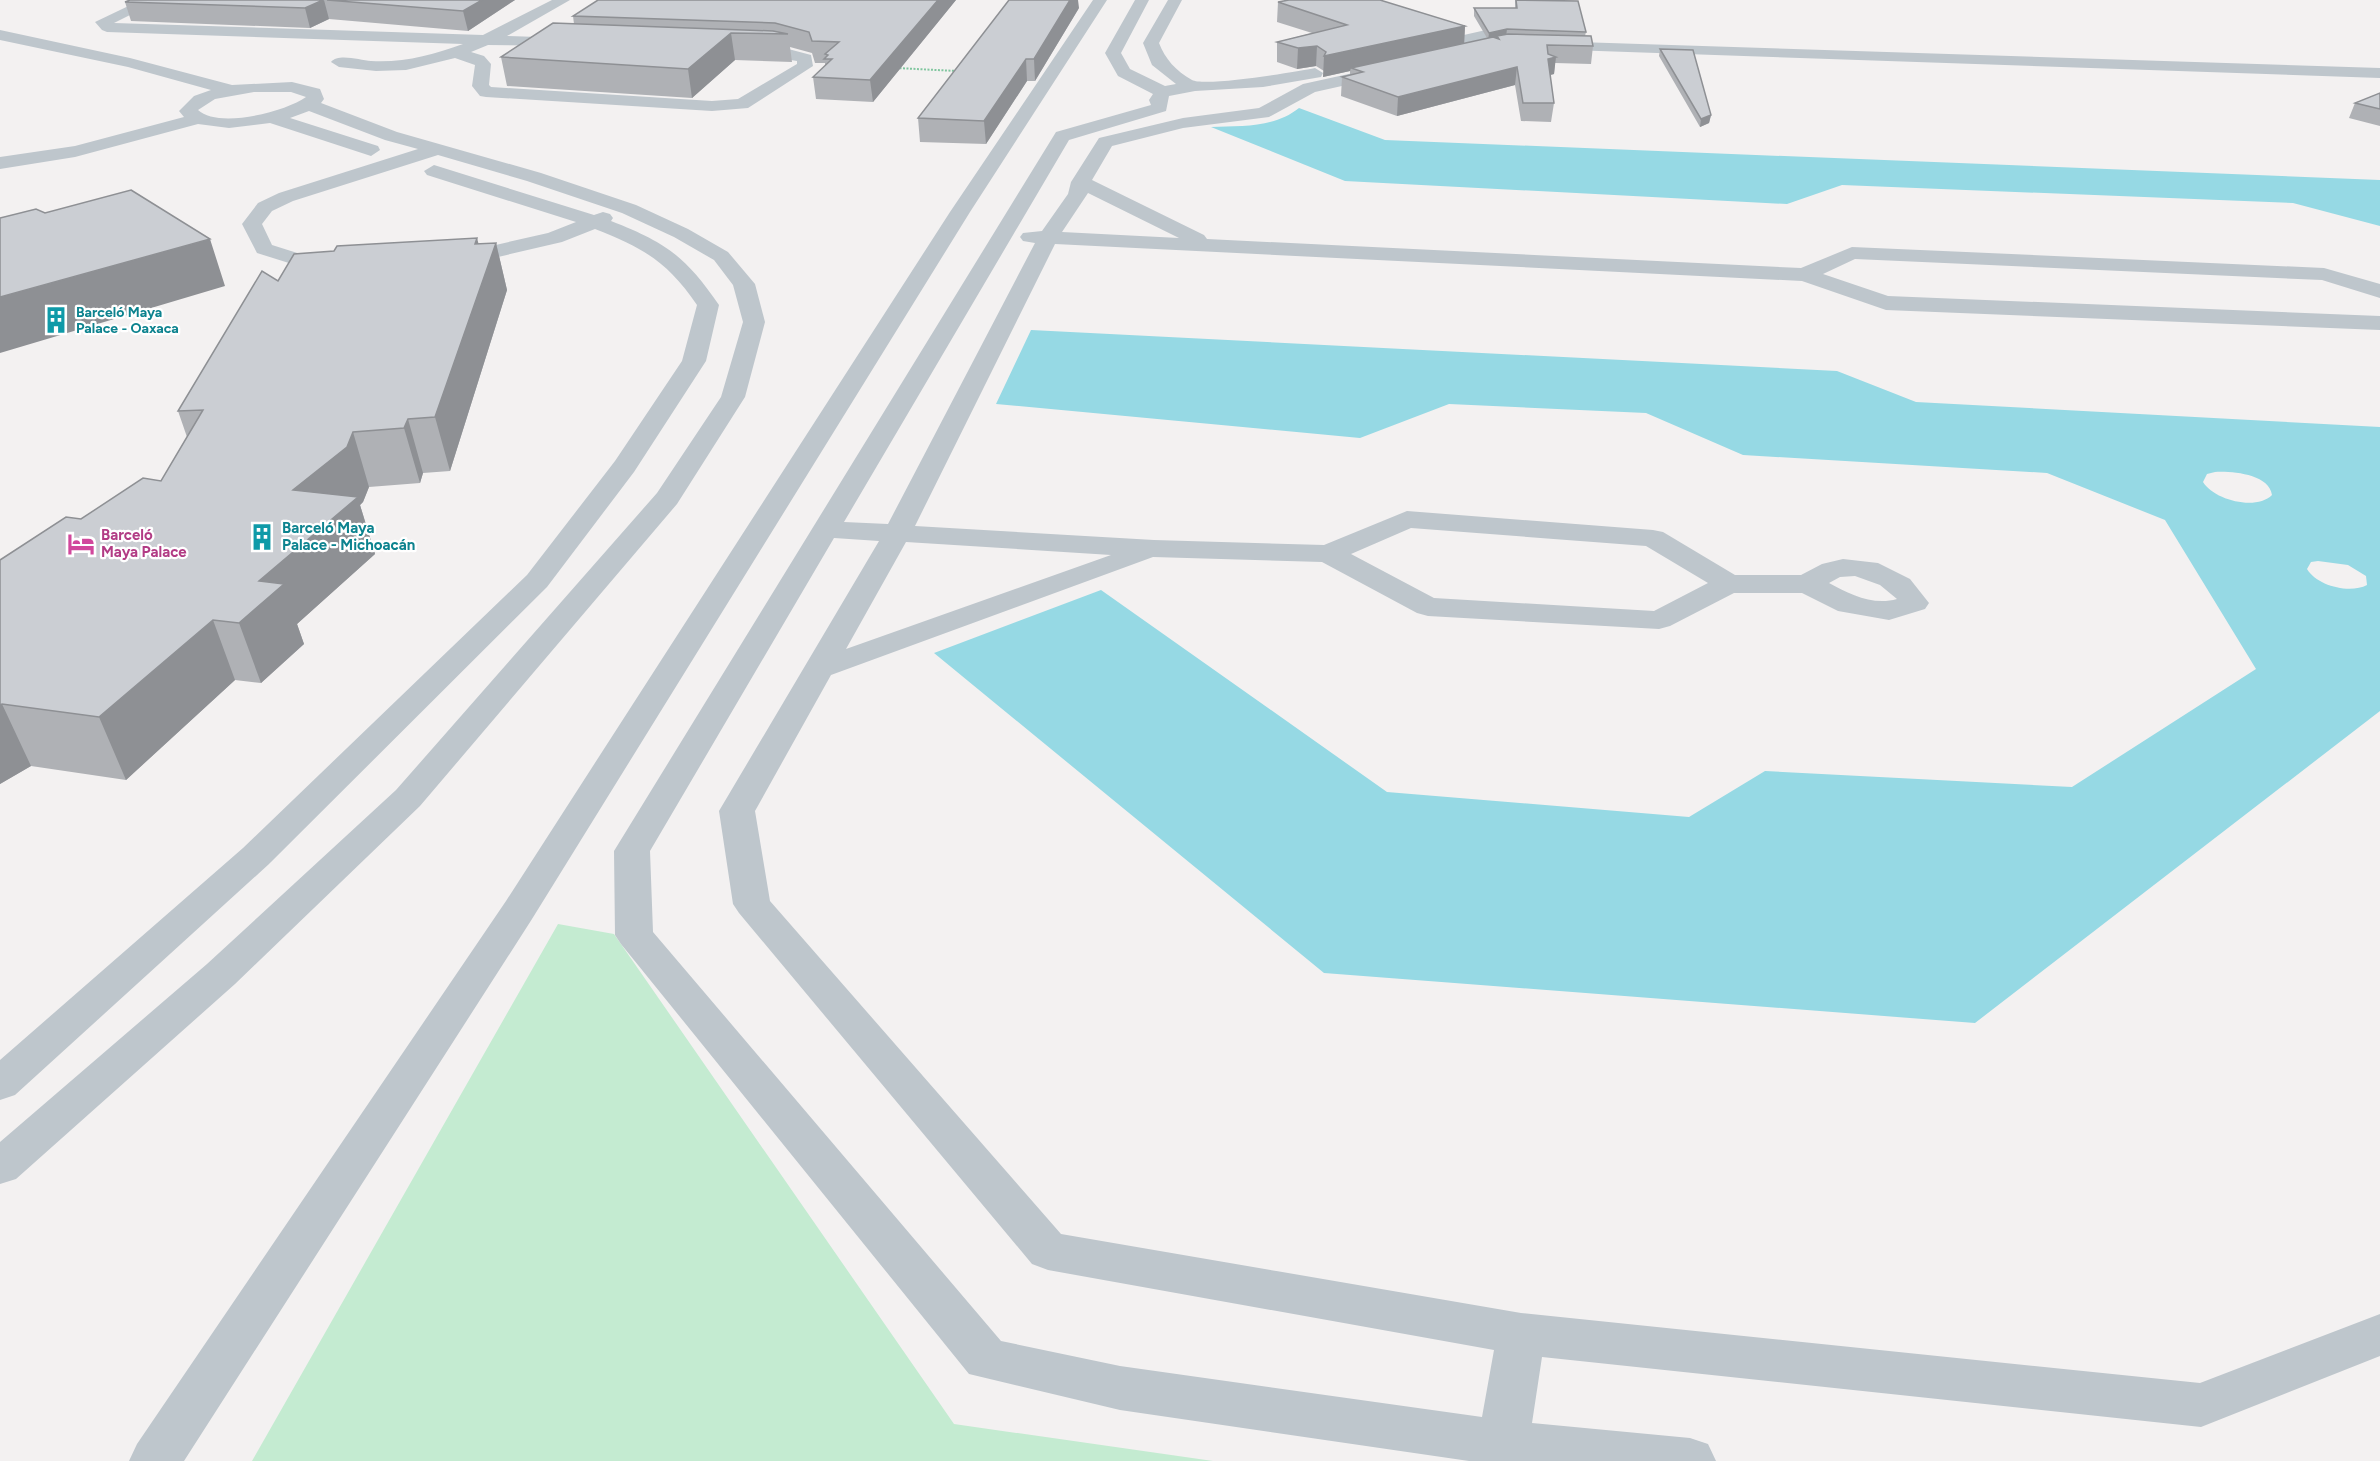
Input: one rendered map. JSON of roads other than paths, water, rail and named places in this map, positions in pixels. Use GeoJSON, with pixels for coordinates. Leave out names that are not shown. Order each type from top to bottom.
{"type":"FeatureCollection","features":[{"type":"Feature","properties":{"kind":"street"},"geometry":{"type":"LineString","coordinates":[[153,0],[103,22],[107,27],[468,42],[489,40],[583,43]]}},
{"type":"Feature","properties":{"kind":"street"},"geometry":{"type":"LineString","coordinates":[[455,53],[532,0]]}},
{"type":"Feature","properties":{"kind":"street"},"geometry":{"type":"LineString","coordinates":[[489,40],[563,0]]}},
{"type":"Feature","properties":{"kind":"street"},"geometry":{"type":"LineString","coordinates":[[1142,0],[1113,52],[1124,72],[1170,95]]}},
{"type":"Feature","properties":{"kind":"street"},"geometry":{"type":"LineString","coordinates":[[1175,0],[1151,43],[1170,95],[1192,122]]}},
{"type":"Feature","properties":{"kind":"street"},"geometry":{"type":"LineString","coordinates":[[155,1461],[519,910],[1092,1]]}},
{"type":"Feature","properties":{"kind":"street"},"geometry":{"type":"LineString","coordinates":[[0,35],[130,63],[234,90],[292,87],[314,93],[315,99],[310,105],[273,118],[230,122],[198,110],[188,95],[0,49]]}},
{"type":"Feature","properties":{"kind":"street"},"geometry":{"type":"LineString","coordinates":[[1690,1461],[1503,1443],[1120,1388],[986,1359],[634,935],[632,851],[1062,136],[1170,95],[1280,81],[1486,35],[2380,62]]}},
{"type":"Feature","properties":{"kind":"street"},"geometry":{"type":"LineString","coordinates":[[2380,73],[1506,44],[1310,88],[1263,113],[1192,122],[1105,142],[1081,182],[1078,194],[1048,238],[898,532],[737,811],[752,904],[1048,1251],[1521,1334],[2201,1405],[2380,1335]]}},
{"type":"Feature","properties":{"kind":"street"},"geometry":{"type":"LineString","coordinates":[[339,62],[399,65],[455,53],[478,59],[483,64],[480,86],[486,92],[712,106],[742,104],[805,66],[805,58],[777,51],[732,49]]}},
{"type":"Feature","properties":{"kind":"street"},"geometry":{"type":"LineString","coordinates":[[1244,84],[1273,97],[1278,104]]}},
{"type":"Feature","properties":{"kind":"street"},"geometry":{"type":"LineString","coordinates":[[0,163],[36,160],[89,150],[198,110],[234,90]]}},
{"type":"Feature","properties":{"kind":"street"},"geometry":{"type":"LineString","coordinates":[[0,1167],[221,974],[408,798],[667,498],[733,397],[754,322],[744,284],[721,256],[681,233],[629,209],[534,177],[392,136],[310,105]]}},
{"type":"Feature","properties":{"kind":"street"},"geometry":{"type":"LineString","coordinates":[[0,1084],[264,847],[537,580],[625,466],[694,361],[708,305],[685,272],[646,242],[593,221],[273,118]]}},
{"type":"Feature","properties":{"kind":"street"},"geometry":{"type":"LineString","coordinates":[[354,266],[309,263],[264,249],[252,224],[265,207],[286,197],[438,149]]}},
{"type":"Feature","properties":{"kind":"street"},"geometry":{"type":"LineString","coordinates":[[0,180],[36,160]]}},
{"type":"Feature","properties":{"kind":"street"},"geometry":{"type":"LineString","coordinates":[[1081,182],[1209,245]]}},
{"type":"Feature","properties":{"kind":"street"},"geometry":{"type":"LineString","coordinates":[[440,263],[471,259],[555,238],[593,221],[629,209]]}},
{"type":"Feature","properties":{"kind":"street"},"geometry":{"type":"LineString","coordinates":[[1002,236],[1804,275],[1886,303],[2380,323]]}},
{"type":"Feature","properties":{"kind":"street"},"geometry":{"type":"LineString","coordinates":[[1804,275],[1852,253],[2324,274],[2380,291]]}},
{"type":"Feature","properties":{"kind":"street"},"geometry":{"type":"LineString","coordinates":[[826,529],[1154,549],[1328,554],[1407,519],[1653,538],[1729,584]]}},
{"type":"Feature","properties":{"kind":"street"},"geometry":{"type":"LineString","coordinates":[[584,520],[643,526]]}},
{"type":"Feature","properties":{"kind":"street"},"geometry":{"type":"LineString","coordinates":[[819,669],[1154,549]]}},
{"type":"Feature","properties":{"kind":"street"},"geometry":{"type":"LineString","coordinates":[[1328,554],[1428,607],[1659,620],[1729,584],[1807,584]]}},
{"type":"Feature","properties":{"kind":"street"},"geometry":{"type":"LineString","coordinates":[[1503,1443],[1521,1334]]}},
{"type":"Feature","properties":{"kind":"water"},"geometry":{"type":"Polygon","coordinates":[[[1299,108],[1385,140],[2380,180],[2380,226],[2293,203],[1842,185],[1787,204],[1345,181],[1211,127],[1268,123],[1289,115],[1299,108]]]}},
{"type":"Feature","properties":{"kind":"water"},"geometry":{"type":"Polygon","coordinates":[[[1031,330],[1837,371],[1916,402],[2380,427],[2380,711],[1975,1023],[1324,973],[934,653],[1101,590],[1387,792],[1689,817],[1765,771],[2072,787],[2256,669],[2165,520],[2047,473],[1743,455],[1646,413],[1449,404],[1360,438],[996,404],[1031,330]],[[2240,473],[2207,474],[2203,482],[2216,494],[2225,498],[2246,503],[2265,500],[2272,495],[2264,482],[2257,478],[2240,473]],[[2311,562],[2307,569],[2318,580],[2326,584],[2352,589],[2367,585],[2366,576],[2348,565],[2311,562]]]}},
{"type":"Feature","properties":{"kind":"place","name":"Barceló Maya Palace - Oaxaca"},"geometry":{"type":"Point","coordinates":[56,320]}},
{"type":"Feature","properties":{"kind":"place","name":"Barceló Maya Palace - Michoacán"},"geometry":{"type":"Point","coordinates":[262,537]}},
{"type":"Feature","properties":{"kind":"place","name":"Barceló Maya Palace"},"geometry":{"type":"Point","coordinates":[81,544]}}]}
